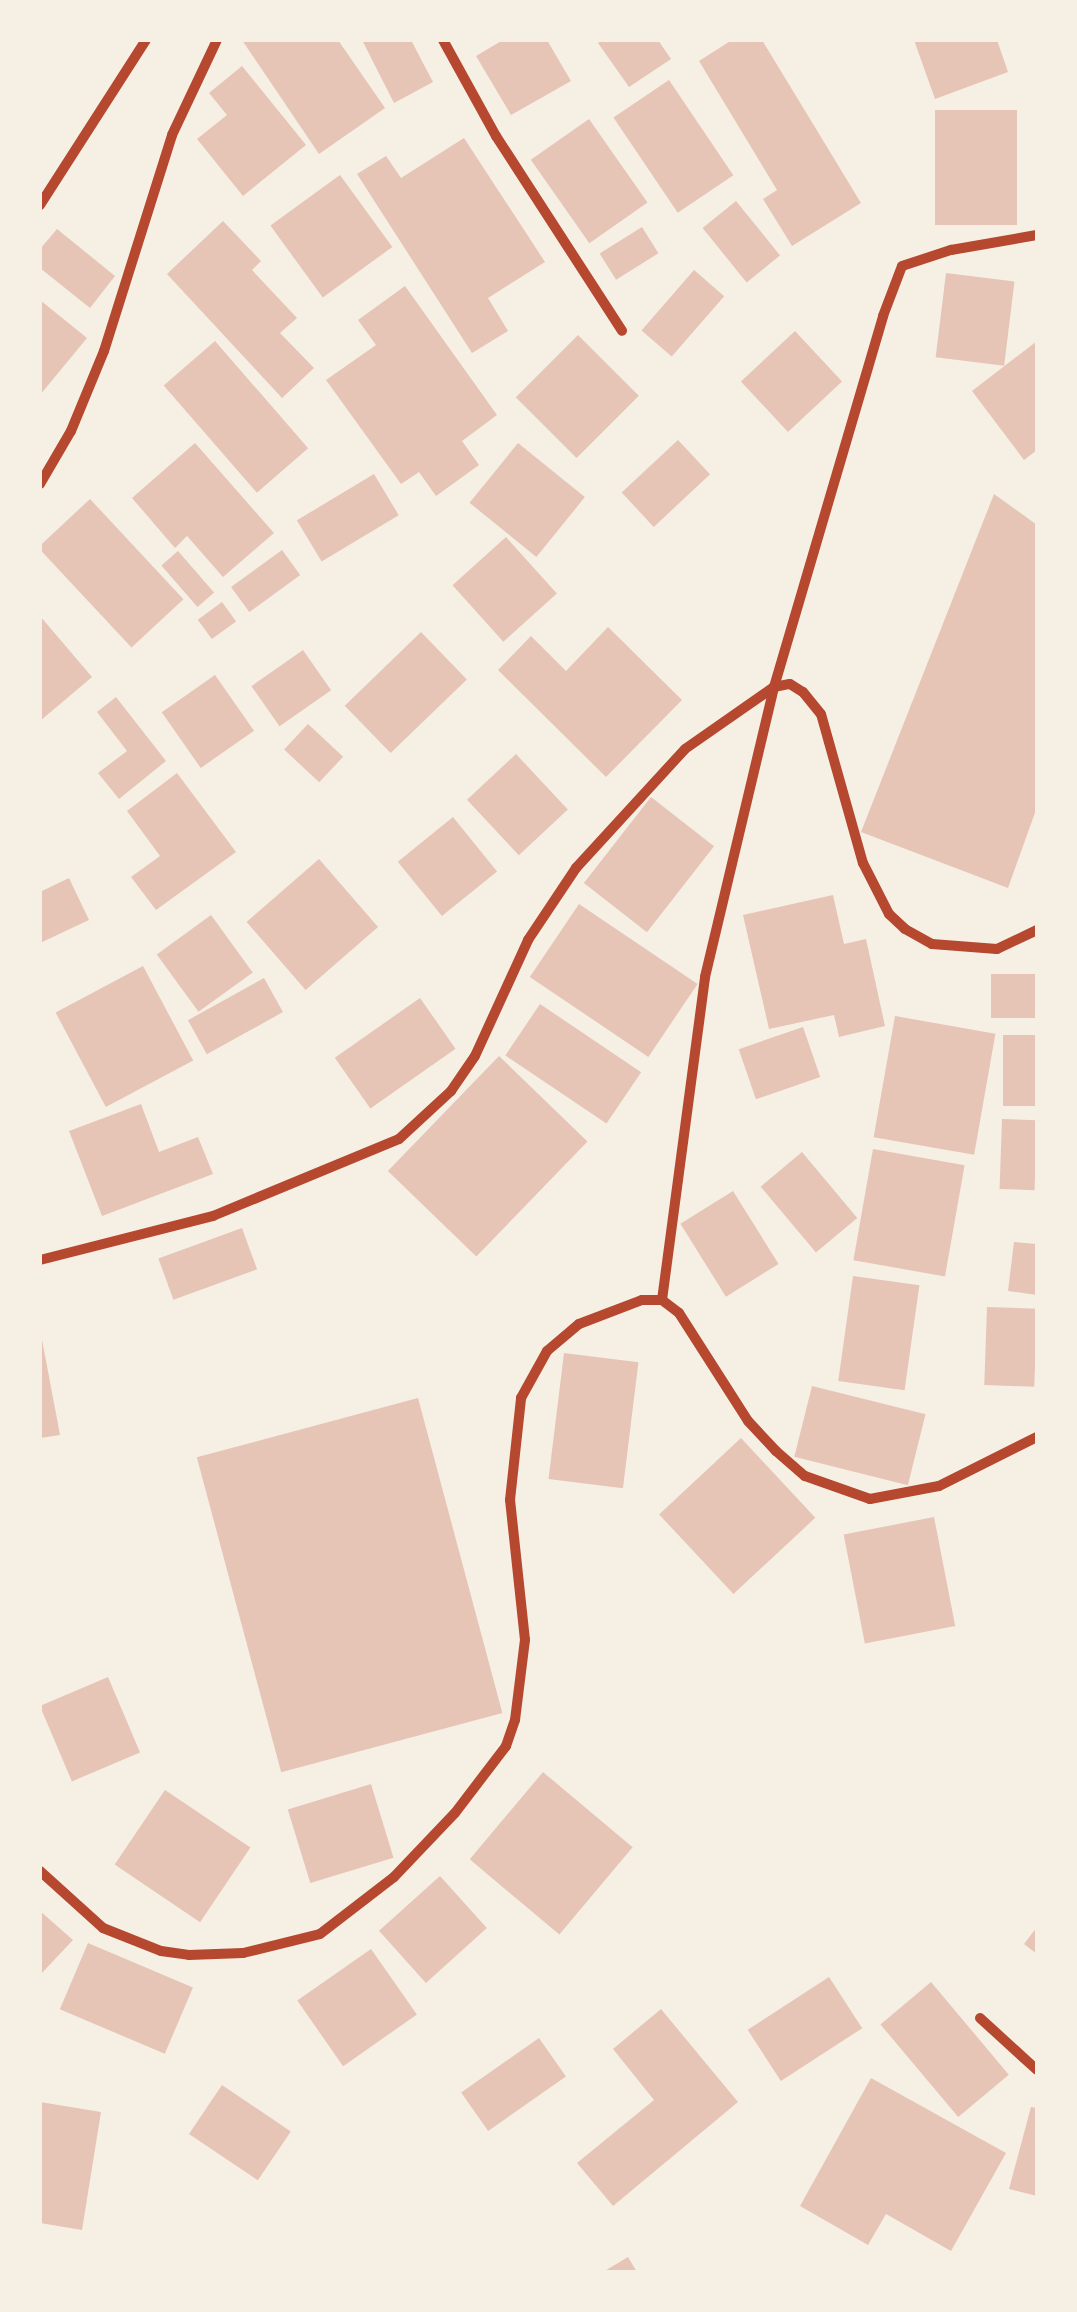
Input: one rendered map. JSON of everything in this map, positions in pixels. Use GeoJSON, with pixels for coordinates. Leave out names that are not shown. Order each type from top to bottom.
{"type":"FeatureCollection","features":[{"type":"Feature","properties":{"kind":"street"},"geometry":{"type":"LineString","coordinates":[[40,205],[146,40]]}},
{"type":"Feature","properties":{"kind":"street"},"geometry":{"type":"LineString","coordinates":[[40,484],[72,431],[104,350],[172,135],[216,40]]}},
{"type":"Feature","properties":{"kind":"street"},"geometry":{"type":"LineString","coordinates":[[443,40],[496,136],[622,331]]}},
{"type":"Feature","properties":{"kind":"street"},"geometry":{"type":"LineString","coordinates":[[662,1300],[705,977],[774,687],[902,266],[951,250],[1037,235]]}},
{"type":"Feature","properties":{"kind":"street"},"geometry":{"type":"LineString","coordinates":[[40,1260],[213,1216],[399,1140],[451,1091],[475,1056],[528,940],[576,868],[685,749],[774,687],[803,692],[821,714],[863,863],[889,914],[905,929],[932,944],[997,949],[1037,930]]}},
{"type":"Feature","properties":{"kind":"street"},"geometry":{"type":"LineString","coordinates":[[40,1870],[103,1928],[189,1955],[243,1953],[320,1934],[394,1877],[455,1812],[506,1746],[516,1720],[524,1640],[510,1500],[521,1398],[547,1351],[579,1324],[642,1300],[662,1300],[680,1313],[767,1440],[805,1476],[870,1499],[904,1496],[1037,1437]]}},
{"type":"Feature","properties":{"kind":"street"},"geometry":{"type":"LineString","coordinates":[[980,2018],[1037,2070]]}},
{"type":"Feature","properties":{"kind":"building"},"geometry":{"type":"Polygon","coordinates":[[[242,40],[338,40],[385,108],[319,154],[242,40]]]}},
{"type":"Feature","properties":{"kind":"building"},"geometry":{"type":"Polygon","coordinates":[[[362,40],[411,40],[433,82],[394,103],[362,40]]]}},
{"type":"Feature","properties":{"kind":"building"},"geometry":{"type":"Polygon","coordinates":[[[503,40],[547,40],[571,81],[511,115],[476,56],[503,40]]]}},
{"type":"Feature","properties":{"kind":"building"},"geometry":{"type":"Polygon","coordinates":[[[658,40],[671,59],[629,87],[598,43],[658,40]]]}},
{"type":"Feature","properties":{"kind":"building"},"geometry":{"type":"Polygon","coordinates":[[[732,40],[762,40],[861,203],[792,246],[763,199],[777,190],[699,61],[732,40]]]}},
{"type":"Feature","properties":{"kind":"building"},"geometry":{"type":"Polygon","coordinates":[[[914,40],[997,40],[1008,72],[935,99],[914,40]]]}},
{"type":"Feature","properties":{"kind":"building"},"geometry":{"type":"Polygon","coordinates":[[[242,66],[306,145],[243,196],[197,139],[227,115],[209,93],[242,66]]]}},
{"type":"Feature","properties":{"kind":"building"},"geometry":{"type":"Polygon","coordinates":[[[669,80],[733,175],[678,213],[613,117],[669,80]]]}},
{"type":"Feature","properties":{"kind":"building"},"geometry":{"type":"Polygon","coordinates":[[[935,110],[1017,110],[1017,225],[935,225],[935,110]]]}},
{"type":"Feature","properties":{"kind":"building"},"geometry":{"type":"Polygon","coordinates":[[[589,119],[648,203],[589,243],[531,160],[589,119]]]}},
{"type":"Feature","properties":{"kind":"building"},"geometry":{"type":"Polygon","coordinates":[[[464,138],[545,262],[488,298],[508,331],[472,353],[357,174],[386,156],[401,178],[464,138]]]}},
{"type":"Feature","properties":{"kind":"building"},"geometry":{"type":"Polygon","coordinates":[[[340,175],[392,247],[323,298],[270,226],[340,175]]]}},
{"type":"Feature","properties":{"kind":"building"},"geometry":{"type":"Polygon","coordinates":[[[736,201],[780,255],[747,282],[703,228],[736,201]]]}},
{"type":"Feature","properties":{"kind":"building"},"geometry":{"type":"Polygon","coordinates":[[[223,221],[261,261],[252,270],[297,318],[280,333],[314,368],[282,398],[167,274],[223,221]]]}},
{"type":"Feature","properties":{"kind":"building"},"geometry":{"type":"Polygon","coordinates":[[[642,227],[658,253],[616,280],[600,253],[642,227]]]}},
{"type":"Feature","properties":{"kind":"building"},"geometry":{"type":"Polygon","coordinates":[[[57,229],[115,276],[90,308],[40,268],[40,249],[57,229]]]}},
{"type":"Feature","properties":{"kind":"building"},"geometry":{"type":"Polygon","coordinates":[[[694,270],[724,296],[672,357],[642,330],[694,270]]]}},
{"type":"Feature","properties":{"kind":"building"},"geometry":{"type":"Polygon","coordinates":[[[946,273],[1014,281],[1004,366],[936,357],[946,273]]]}},
{"type":"Feature","properties":{"kind":"building"},"geometry":{"type":"Polygon","coordinates":[[[405,286],[497,415],[462,441],[479,465],[436,496],[419,472],[401,484],[326,380],[376,345],[358,320],[405,286]]]}},
{"type":"Feature","properties":{"kind":"building"},"geometry":{"type":"Polygon","coordinates":[[[40,300],[87,338],[40,395],[40,300]]]}},
{"type":"Feature","properties":{"kind":"building"},"geometry":{"type":"Polygon","coordinates":[[[795,331],[842,381],[788,432],[741,381],[795,331]]]}},
{"type":"Feature","properties":{"kind":"building"},"geometry":{"type":"Polygon","coordinates":[[[578,335],[639,396],[577,458],[516,397],[578,335]]]}},
{"type":"Feature","properties":{"kind":"building"},"geometry":{"type":"Polygon","coordinates":[[[215,341],[308,448],[257,493],[164,386],[215,341]]]}},
{"type":"Feature","properties":{"kind":"building"},"geometry":{"type":"Polygon","coordinates":[[[1037,341],[1037,450],[1024,460],[972,391],[1037,341]]]}},
{"type":"Feature","properties":{"kind":"building"},"geometry":{"type":"Polygon","coordinates":[[[678,440],[710,474],[654,527],[622,493],[678,440]]]}},
{"type":"Feature","properties":{"kind":"building"},"geometry":{"type":"Polygon","coordinates":[[[195,443],[274,533],[223,577],[187,536],[175,548],[132,498],[195,443]]]}},
{"type":"Feature","properties":{"kind":"building"},"geometry":{"type":"Polygon","coordinates":[[[518,443],[585,497],[536,557],[470,503],[518,443]]]}},
{"type":"Feature","properties":{"kind":"building"},"geometry":{"type":"Polygon","coordinates":[[[374,474],[399,515],[322,561],[297,520],[374,474]]]}},
{"type":"Feature","properties":{"kind":"building"},"geometry":{"type":"Polygon","coordinates":[[[994,494],[1037,525],[1037,807],[1008,888],[861,832],[994,494]]]}},
{"type":"Feature","properties":{"kind":"building"},"geometry":{"type":"Polygon","coordinates":[[[90,499],[183,599],[132,648],[40,549],[90,499]]]}},
{"type":"Feature","properties":{"kind":"building"},"geometry":{"type":"Polygon","coordinates":[[[506,537],[557,593],[503,642],[452,585],[506,537]]]}},
{"type":"Feature","properties":{"kind":"building"},"geometry":{"type":"Polygon","coordinates":[[[282,550],[300,575],[249,612],[231,587],[282,550]]]}},
{"type":"Feature","properties":{"kind":"building"},"geometry":{"type":"Polygon","coordinates":[[[178,551],[214,593],[197,607],[161,565],[178,551]]]}},
{"type":"Feature","properties":{"kind":"building"},"geometry":{"type":"Polygon","coordinates":[[[222,602],[236,621],[212,639],[198,620],[222,602]]]}},
{"type":"Feature","properties":{"kind":"building"},"geometry":{"type":"Polygon","coordinates":[[[40,616],[92,677],[40,721],[40,616]]]}},
{"type":"Feature","properties":{"kind":"building"},"geometry":{"type":"Polygon","coordinates":[[[608,627],[682,700],[606,777],[498,670],[531,636],[566,671],[608,627]]]}},
{"type":"Feature","properties":{"kind":"building"},"geometry":{"type":"Polygon","coordinates":[[[421,632],[467,679],[391,753],[345,706],[421,632]]]}},
{"type":"Feature","properties":{"kind":"building"},"geometry":{"type":"Polygon","coordinates":[[[303,650],[331,690],[279,726],[251,686],[303,650]]]}},
{"type":"Feature","properties":{"kind":"building"},"geometry":{"type":"Polygon","coordinates":[[[215,675],[254,731],[201,768],[162,712],[215,675]]]}},
{"type":"Feature","properties":{"kind":"building"},"geometry":{"type":"Polygon","coordinates":[[[116,697],[166,761],[119,799],[98,773],[127,751],[97,712],[116,697]]]}},
{"type":"Feature","properties":{"kind":"building"},"geometry":{"type":"Polygon","coordinates":[[[308,724],[343,757],[319,782],[284,750],[308,724]]]}},
{"type":"Feature","properties":{"kind":"building"},"geometry":{"type":"Polygon","coordinates":[[[516,754],[568,810],[519,855],[467,800],[516,754]]]}},
{"type":"Feature","properties":{"kind":"building"},"geometry":{"type":"Polygon","coordinates":[[[177,773],[236,852],[156,910],[131,877],[160,856],[127,811],[177,773]]]}},
{"type":"Feature","properties":{"kind":"building"},"geometry":{"type":"Polygon","coordinates":[[[651,797],[714,846],[647,932],[584,883],[651,797]]]}},
{"type":"Feature","properties":{"kind":"building"},"geometry":{"type":"Polygon","coordinates":[[[453,817],[497,871],[442,916],[398,862],[453,817]]]}},
{"type":"Feature","properties":{"kind":"building"},"geometry":{"type":"Polygon","coordinates":[[[319,859],[378,927],[306,990],[247,922],[319,859]]]}},
{"type":"Feature","properties":{"kind":"building"},"geometry":{"type":"Polygon","coordinates":[[[69,878],[89,920],[40,943],[40,892],[69,878]]]}},
{"type":"Feature","properties":{"kind":"building"},"geometry":{"type":"Polygon","coordinates":[[[833,895],[844,944],[866,939],[885,1026],[839,1037],[834,1015],[769,1029],[743,915],[833,895]]]}},
{"type":"Feature","properties":{"kind":"building"},"geometry":{"type":"Polygon","coordinates":[[[579,904],[698,984],[648,1057],[530,977],[579,904]]]}},
{"type":"Feature","properties":{"kind":"building"},"geometry":{"type":"Polygon","coordinates":[[[211,915],[253,972],[199,1012],[157,954],[211,915]]]}},
{"type":"Feature","properties":{"kind":"building"},"geometry":{"type":"Polygon","coordinates":[[[143,966],[193,1060],[106,1107],[56,1012],[143,966]]]}},
{"type":"Feature","properties":{"kind":"building"},"geometry":{"type":"Polygon","coordinates":[[[991,974],[1037,974],[1037,1018],[991,1018],[991,974]]]}},
{"type":"Feature","properties":{"kind":"building"},"geometry":{"type":"Polygon","coordinates":[[[264,978],[283,1012],[207,1054],[188,1020],[264,978]]]}},
{"type":"Feature","properties":{"kind":"building"},"geometry":{"type":"Polygon","coordinates":[[[420,998],[456,1049],[370,1108],[335,1058],[420,998]]]}},
{"type":"Feature","properties":{"kind":"building"},"geometry":{"type":"Polygon","coordinates":[[[540,1004],[641,1072],[606,1124],[505,1055],[540,1004]]]}},
{"type":"Feature","properties":{"kind":"building"},"geometry":{"type":"Polygon","coordinates":[[[895,1016],[995,1034],[974,1155],[874,1137],[895,1016]]]}},
{"type":"Feature","properties":{"kind":"building"},"geometry":{"type":"Polygon","coordinates":[[[803,1027],[820,1077],[756,1099],[739,1049],[803,1027]]]}},
{"type":"Feature","properties":{"kind":"building"},"geometry":{"type":"Polygon","coordinates":[[[1003,1035],[1037,1035],[1037,1106],[1003,1106],[1003,1035]]]}},
{"type":"Feature","properties":{"kind":"building"},"geometry":{"type":"Polygon","coordinates":[[[499,1056],[587,1141],[476,1257],[388,1171],[499,1056]]]}},
{"type":"Feature","properties":{"kind":"building"},"geometry":{"type":"Polygon","coordinates":[[[141,1104],[159,1152],[198,1137],[213,1174],[102,1216],[69,1131],[141,1104]]]}},
{"type":"Feature","properties":{"kind":"building"},"geometry":{"type":"Polygon","coordinates":[[[1002,1119],[1037,1120],[1035,1190],[1000,1189],[1002,1119]]]}},
{"type":"Feature","properties":{"kind":"building"},"geometry":{"type":"Polygon","coordinates":[[[873,1149],[965,1165],[945,1276],[853,1260],[873,1149]]]}},
{"type":"Feature","properties":{"kind":"building"},"geometry":{"type":"Polygon","coordinates":[[[802,1152],[857,1218],[816,1253],[761,1187],[802,1152]]]}},
{"type":"Feature","properties":{"kind":"building"},"geometry":{"type":"Polygon","coordinates":[[[733,1191],[779,1264],[726,1297],[680,1224],[733,1191]]]}},
{"type":"Feature","properties":{"kind":"building"},"geometry":{"type":"Polygon","coordinates":[[[242,1228],[257,1269],[173,1300],[158,1258],[242,1228]]]}},
{"type":"Feature","properties":{"kind":"building"},"geometry":{"type":"Polygon","coordinates":[[[1014,1242],[1037,1244],[1037,1295],[1008,1291],[1014,1242]]]}},
{"type":"Feature","properties":{"kind":"building"},"geometry":{"type":"Polygon","coordinates":[[[853,1276],[919,1285],[905,1390],[838,1381],[853,1276]]]}},
{"type":"Feature","properties":{"kind":"building"},"geometry":{"type":"Polygon","coordinates":[[[987,1307],[1037,1309],[1034,1387],[984,1385],[987,1307]]]}},
{"type":"Feature","properties":{"kind":"building"},"geometry":{"type":"Polygon","coordinates":[[[40,1329],[60,1435],[40,1438],[40,1329]]]}},
{"type":"Feature","properties":{"kind":"building"},"geometry":{"type":"Polygon","coordinates":[[[564,1353],[638,1362],[623,1488],[549,1479],[564,1353]]]}},
{"type":"Feature","properties":{"kind":"building"},"geometry":{"type":"Polygon","coordinates":[[[812,1386],[926,1414],[908,1485],[794,1457],[812,1386]]]}},
{"type":"Feature","properties":{"kind":"building"},"geometry":{"type":"Polygon","coordinates":[[[418,1398],[502,1713],[281,1772],[197,1457],[418,1398]]]}},
{"type":"Feature","properties":{"kind":"building"},"geometry":{"type":"Polygon","coordinates":[[[741,1438],[815,1518],[733,1594],[659,1514],[741,1438]]]}},
{"type":"Feature","properties":{"kind":"building"},"geometry":{"type":"Polygon","coordinates":[[[934,1517],[955,1626],[865,1644],[844,1535],[934,1517]]]}},
{"type":"Feature","properties":{"kind":"building"},"geometry":{"type":"Polygon","coordinates":[[[108,1677],[140,1752],[72,1781],[40,1706],[108,1677]]]}},
{"type":"Feature","properties":{"kind":"building"},"geometry":{"type":"Polygon","coordinates":[[[543,1772],[633,1847],[559,1935],[470,1859],[543,1772]]]}},
{"type":"Feature","properties":{"kind":"building"},"geometry":{"type":"Polygon","coordinates":[[[371,1784],[394,1858],[310,1883],[288,1809],[371,1784]]]}},
{"type":"Feature","properties":{"kind":"building"},"geometry":{"type":"Polygon","coordinates":[[[165,1790],[250,1848],[200,1922],[115,1865],[165,1790]]]}},
{"type":"Feature","properties":{"kind":"building"},"geometry":{"type":"Polygon","coordinates":[[[440,1876],[487,1928],[426,1983],[379,1931],[440,1876]]]}},
{"type":"Feature","properties":{"kind":"building"},"geometry":{"type":"Polygon","coordinates":[[[40,1911],[73,1940],[40,1975],[40,1911]]]}},
{"type":"Feature","properties":{"kind":"building"},"geometry":{"type":"Polygon","coordinates":[[[1037,1927],[1037,1954],[1024,1944],[1037,1927]]]}},
{"type":"Feature","properties":{"kind":"building"},"geometry":{"type":"Polygon","coordinates":[[[88,1943],[193,1988],[165,2054],[60,2009],[88,1943]]]}},
{"type":"Feature","properties":{"kind":"building"},"geometry":{"type":"Polygon","coordinates":[[[371,1949],[417,2015],[343,2066],[297,2001],[371,1949]]]}},
{"type":"Feature","properties":{"kind":"building"},"geometry":{"type":"Polygon","coordinates":[[[829,1977],[862,2028],[781,2081],[748,2030],[829,1977]]]}},
{"type":"Feature","properties":{"kind":"building"},"geometry":{"type":"Polygon","coordinates":[[[931,1982],[1009,2075],[958,2117],[880,2024],[931,1982]]]}},
{"type":"Feature","properties":{"kind":"building"},"geometry":{"type":"Polygon","coordinates":[[[661,2009],[738,2102],[613,2206],[577,2163],[654,2100],[613,2049],[661,2009]]]}},
{"type":"Feature","properties":{"kind":"building"},"geometry":{"type":"Polygon","coordinates":[[[539,2038],[566,2077],[488,2131],[461,2092],[539,2038]]]}},
{"type":"Feature","properties":{"kind":"building"},"geometry":{"type":"Polygon","coordinates":[[[871,2078],[1006,2153],[951,2251],[886,2214],[868,2245],[800,2206],[871,2078]]]}},
{"type":"Feature","properties":{"kind":"building"},"geometry":{"type":"Polygon","coordinates":[[[222,2085],[291,2131],[258,2180],[189,2134],[222,2085]]]}},
{"type":"Feature","properties":{"kind":"building"},"geometry":{"type":"Polygon","coordinates":[[[40,2102],[101,2112],[82,2230],[40,2223],[40,2102]]]}},
{"type":"Feature","properties":{"kind":"building"},"geometry":{"type":"Polygon","coordinates":[[[1031,2107],[1037,2108],[1037,2196],[1009,2189],[1031,2107]]]}},
{"type":"Feature","properties":{"kind":"building"},"geometry":{"type":"Polygon","coordinates":[[[628,2257],[637,2272],[603,2272],[628,2257]]]}}]}
